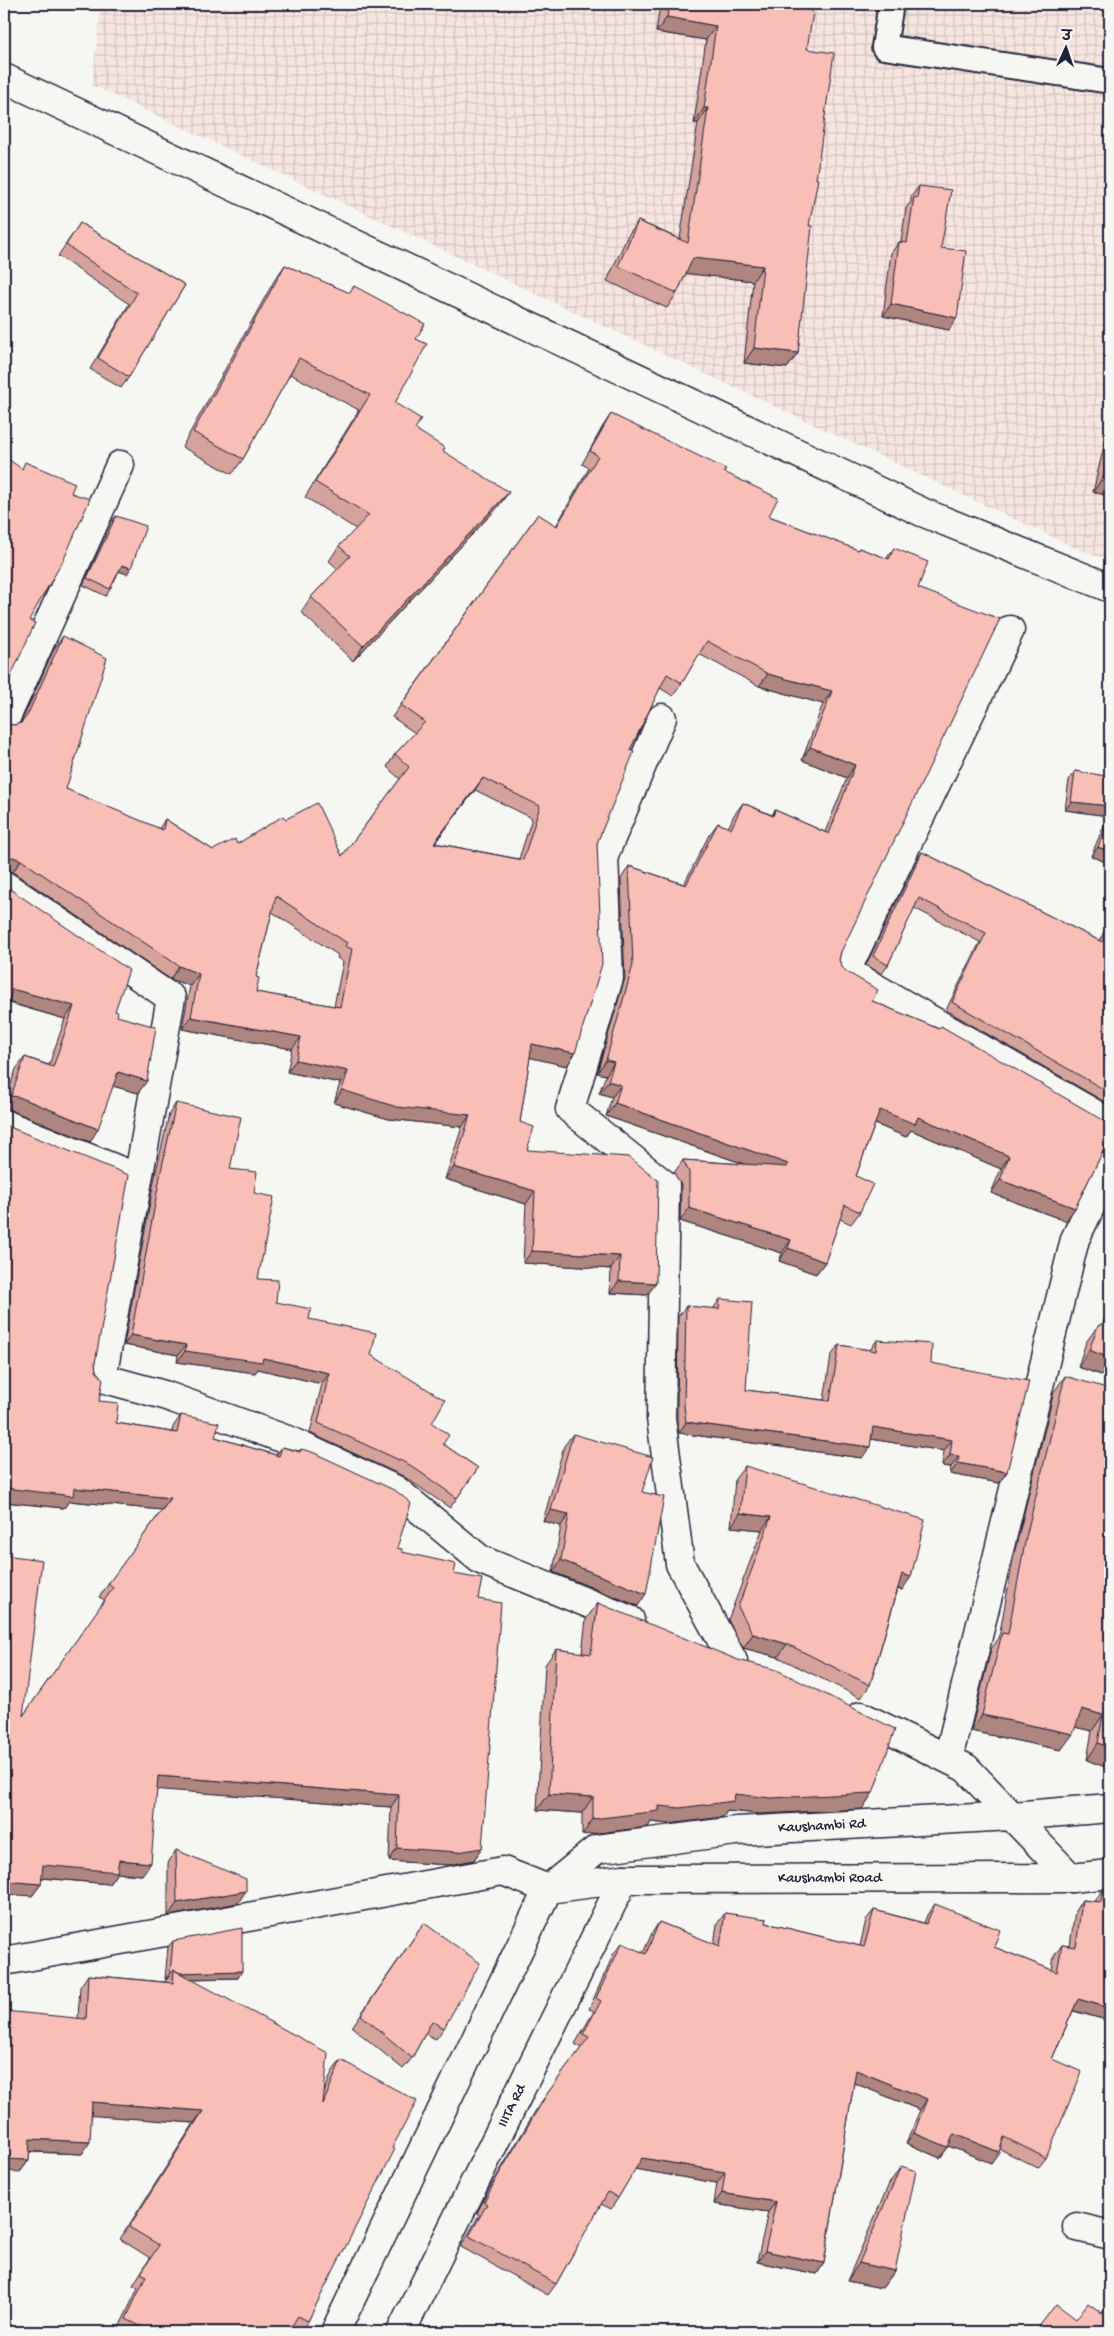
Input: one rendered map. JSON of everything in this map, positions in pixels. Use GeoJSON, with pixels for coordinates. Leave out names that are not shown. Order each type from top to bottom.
{"type":"FeatureCollection","features":[{"type":"Feature","properties":{"kind":"street"},"geometry":{"type":"LineString","coordinates":[[4,78],[922,512],[1110,588]]}},
{"type":"Feature","properties":{"kind":"street"},"geometry":{"type":"LineString","coordinates":[[4,722],[120,465]]}},
{"type":"Feature","properties":{"kind":"street"},"geometry":{"type":"LineString","coordinates":[[1010,630],[846,971],[1110,1123]]}},
{"type":"Feature","properties":{"kind":"street"},"geometry":{"type":"LineString","coordinates":[[662,718],[604,855],[609,978],[570,1109],[665,1185],[661,1418],[680,1564],[733,1661]]}},
{"type":"Feature","properties":{"kind":"street"},"geometry":{"type":"LineString","coordinates":[[4,885],[171,998],[102,1378],[164,1395],[290,1440],[396,1490],[481,1560],[652,1629]]}},
{"type":"Feature","properties":{"kind":"street"},"geometry":{"type":"LineString","coordinates":[[4,1124],[138,1178]]}},
{"type":"Feature","properties":{"kind":"street"},"geometry":{"type":"LineString","coordinates":[[948,1760],[1075,1239],[1110,1166]]}},
{"type":"Feature","properties":{"kind":"street"},"geometry":{"type":"LineString","coordinates":[[1042,1372],[1069,1380]]}},
{"type":"Feature","properties":{"kind":"street"},"geometry":{"type":"LineString","coordinates":[[697,1647],[733,1661],[762,1669]]}},
{"type":"Feature","properties":{"kind":"street"},"geometry":{"type":"LineString","coordinates":[[842,1706],[966,1768],[1070,1878]]}},
{"type":"Feature","properties":{"kind":"street","name":"Kaushambi Rd"},"geometry":{"type":"LineString","coordinates":[[548,1889],[597,1849],[736,1831],[1012,1816],[1110,1808]]}},
{"type":"Feature","properties":{"kind":"street"},"geometry":{"type":"LineString","coordinates":[[4,1961],[503,1871],[548,1889],[335,2332]]}},
{"type":"Feature","properties":{"kind":"street","name":"Kaushambi Road"},"geometry":{"type":"LineString","coordinates":[[548,1889],[624,1879],[1070,1878],[1110,1874]]}},
{"type":"Feature","properties":{"kind":"street","name":"IIITA Rd"},"geometry":{"type":"LineString","coordinates":[[401,2332],[624,1879]]}},
{"type":"Feature","properties":{"kind":"street"},"geometry":{"type":"LineString","coordinates":[[1076,2227],[1110,2234]]}},
{"type":"Feature","properties":{"kind":"lane"},"geometry":{"type":"LineString","coordinates":[[891,4],[884,47],[1110,81]]}},
{"type":"Feature","properties":{"kind":"shaded area"},"geometry":{"type":"Polygon","coordinates":[[[101,4],[1110,4],[1110,561],[1078,549],[92,85],[101,4]]]}},
{"type":"Feature","properties":{"kind":"building"},"geometry":{"type":"Polygon","coordinates":[[[669,4],[811,4],[810,11],[813,12],[807,49],[834,53],[816,179],[818,179],[809,226],[812,226],[798,353],[754,348],[763,266],[693,258],[677,293],[618,266],[638,221],[688,243],[708,108],[704,108],[716,26],[667,17],[669,4]]]}},
{"type":"Feature","properties":{"kind":"building"},"geometry":{"type":"Polygon","coordinates":[[[919,186],[951,190],[941,248],[966,251],[957,318],[891,304],[899,242],[907,243],[914,197],[917,198],[919,186]]]}},
{"type":"Feature","properties":{"kind":"building"},"geometry":{"type":"Polygon","coordinates":[[[80,223],[185,285],[129,377],[98,358],[137,293],[66,245],[80,223]]]}},
{"type":"Feature","properties":{"kind":"building"},"geometry":{"type":"Polygon","coordinates":[[[285,265],[350,293],[354,286],[425,324],[416,339],[427,344],[395,403],[421,419],[415,429],[445,448],[443,451],[509,492],[363,646],[311,597],[350,556],[339,546],[369,515],[315,482],[370,395],[299,358],[243,459],[193,432],[285,265]]]}},
{"type":"Feature","properties":{"kind":"building"},"geometry":{"type":"Polygon","coordinates":[[[611,414],[726,469],[724,472],[778,498],[769,516],[858,550],[859,548],[889,559],[894,548],[928,562],[918,588],[1000,619],[841,952],[839,960],[847,972],[878,990],[872,1001],[939,1029],[941,1026],[1110,1124],[1110,1141],[1105,1147],[1075,1208],[1000,1180],[1009,1156],[918,1117],[915,1124],[880,1110],[856,1176],[873,1184],[860,1212],[845,1205],[825,1262],[788,1248],[791,1240],[689,1208],[689,1172],[683,1160],[787,1167],[788,1164],[615,1103],[621,1085],[608,1081],[614,1062],[606,1060],[633,965],[629,866],[686,885],[718,823],[731,829],[743,803],[773,816],[775,810],[829,834],[855,765],[810,747],[832,691],[768,674],[707,641],[682,683],[667,674],[630,750],[634,752],[597,843],[602,964],[575,1053],[532,1044],[520,1122],[534,1127],[527,1150],[629,1157],[658,1180],[656,1283],[619,1281],[620,1256],[532,1251],[535,1191],[454,1167],[470,1115],[397,1107],[342,1090],[348,1071],[296,1060],[301,1037],[191,1017],[199,974],[179,966],[21,860],[13,857],[4,860],[4,722],[14,725],[21,723],[27,716],[63,636],[107,658],[66,789],[163,830],[165,819],[213,850],[235,839],[237,844],[283,816],[286,819],[317,803],[342,856],[409,767],[395,754],[425,722],[401,705],[538,514],[557,526],[598,456],[590,451],[611,414]],[[483,778],[434,843],[523,860],[540,806],[483,778]],[[276,896],[256,977],[259,978],[256,992],[340,1007],[352,949],[345,946],[347,943],[276,896]]]}},
{"type":"Feature","properties":{"kind":"building"},"geometry":{"type":"Polygon","coordinates":[[[1110,448],[1110,479],[1103,477],[1110,448]]]}},
{"type":"Feature","properties":{"kind":"building"},"geometry":{"type":"Polygon","coordinates":[[[4,456],[22,469],[25,462],[75,483],[71,493],[90,499],[64,559],[29,620],[35,623],[4,691],[4,456]]]}},
{"type":"Feature","properties":{"kind":"building"},"geometry":{"type":"Polygon","coordinates":[[[116,516],[146,526],[131,568],[122,565],[110,589],[87,578],[116,516]]]}},
{"type":"Feature","properties":{"kind":"building"},"geometry":{"type":"Polygon","coordinates":[[[1075,771],[1110,777],[1110,806],[1071,802],[1075,771]]]}},
{"type":"Feature","properties":{"kind":"building"},"geometry":{"type":"Polygon","coordinates":[[[1110,816],[1110,852],[1098,847],[1110,816]]]}},
{"type":"Feature","properties":{"kind":"building"},"geometry":{"type":"Polygon","coordinates":[[[922,852],[1102,942],[1110,922],[1110,1093],[952,1002],[986,933],[919,898],[888,965],[873,956],[922,852]]]}},
{"type":"Feature","properties":{"kind":"building"},"geometry":{"type":"Polygon","coordinates":[[[4,885],[129,970],[115,1011],[118,1012],[117,1016],[156,1027],[147,1081],[118,1072],[98,1129],[19,1097],[11,1096],[25,1057],[53,1067],[74,1006],[12,989],[4,1022],[4,885]]]}},
{"type":"Feature","properties":{"kind":"building"},"geometry":{"type":"Polygon","coordinates":[[[176,1103],[241,1117],[230,1169],[257,1172],[254,1193],[274,1197],[258,1279],[278,1280],[276,1302],[311,1309],[309,1319],[376,1333],[371,1355],[445,1400],[432,1423],[449,1435],[443,1444],[478,1468],[457,1498],[410,1465],[318,1423],[329,1373],[263,1358],[262,1362],[185,1351],[186,1345],[131,1335],[161,1171],[176,1103]]]}},
{"type":"Feature","properties":{"kind":"building"},"geometry":{"type":"Polygon","coordinates":[[[4,1124],[129,1175],[95,1363],[96,1371],[103,1379],[99,1401],[118,1403],[116,1423],[177,1433],[181,1415],[219,1423],[215,1437],[279,1456],[282,1447],[300,1452],[301,1449],[312,1452],[396,1491],[411,1503],[397,1548],[402,1549],[402,1552],[456,1564],[454,1574],[482,1579],[478,1599],[501,1603],[482,1848],[458,1852],[397,1848],[399,1795],[158,1776],[151,1863],[119,1860],[117,1872],[43,1865],[41,1884],[4,1881],[4,1555],[42,1560],[23,1716],[113,1588],[108,1584],[171,1498],[74,1488],[73,1496],[4,1488],[4,1124]]]}},
{"type":"Feature","properties":{"kind":"building"},"geometry":{"type":"Polygon","coordinates":[[[720,1299],[752,1302],[746,1390],[830,1401],[839,1345],[876,1351],[877,1340],[932,1344],[931,1363],[1029,1381],[1007,1472],[958,1463],[959,1456],[950,1455],[952,1440],[873,1427],[870,1447],[686,1422],[684,1406],[686,1306],[719,1309],[720,1299]]]}},
{"type":"Feature","properties":{"kind":"building"},"geometry":{"type":"Polygon","coordinates":[[[1110,1320],[1110,1358],[1089,1350],[1098,1326],[1110,1320]]]}},
{"type":"Feature","properties":{"kind":"building"},"geometry":{"type":"Polygon","coordinates":[[[1065,1376],[1110,1389],[1110,1538],[1106,1565],[1110,1566],[1110,1748],[1098,1743],[1103,1715],[1082,1709],[1073,1734],[982,1715],[1002,1633],[1008,1634],[1026,1537],[1065,1376]]]}},
{"type":"Feature","properties":{"kind":"building"},"geometry":{"type":"Polygon","coordinates":[[[573,1434],[653,1457],[642,1492],[664,1497],[646,1594],[561,1560],[569,1514],[551,1510],[573,1434]]]}},
{"type":"Feature","properties":{"kind":"building"},"geometry":{"type":"Polygon","coordinates":[[[745,1466],[925,1520],[911,1577],[902,1574],[870,1685],[787,1644],[753,1634],[738,1607],[771,1517],[740,1513],[745,1466]]]}},
{"type":"Feature","properties":{"kind":"building"},"geometry":{"type":"Polygon","coordinates":[[[598,1603],[738,1660],[777,1670],[895,1729],[873,1793],[771,1798],[735,1794],[734,1801],[680,1808],[659,1806],[659,1811],[593,1819],[593,1797],[549,1794],[556,1649],[591,1654],[598,1603]]]}},
{"type":"Feature","properties":{"kind":"building"},"geometry":{"type":"Polygon","coordinates":[[[176,1850],[246,1879],[246,1891],[177,1903],[176,1850]]]}},
{"type":"Feature","properties":{"kind":"building"},"geometry":{"type":"Polygon","coordinates":[[[1104,1888],[1110,1889],[1110,2008],[1078,1999],[1052,2059],[1082,2072],[1046,2158],[1004,2137],[999,2152],[954,2134],[948,2147],[914,2133],[927,2099],[856,2070],[824,2263],[765,2251],[776,2202],[722,2193],[725,2172],[642,2158],[618,2198],[608,2192],[556,2284],[469,2236],[487,2204],[484,2203],[496,2179],[547,2094],[589,2037],[583,2034],[601,2001],[596,1998],[622,1943],[646,1954],[659,1922],[720,1946],[725,1913],[767,1919],[766,1923],[864,1947],[874,1910],[926,1924],[935,1904],[1000,1930],[994,1947],[1057,1972],[1062,1945],[1076,1947],[1082,1900],[1101,1902],[1104,1888]]]}},
{"type":"Feature","properties":{"kind":"building"},"geometry":{"type":"Polygon","coordinates":[[[424,1923],[480,1963],[444,2028],[432,2021],[412,2058],[361,2015],[424,1923]]]}},
{"type":"Feature","properties":{"kind":"building"},"geometry":{"type":"Polygon","coordinates":[[[242,1928],[242,1971],[180,1973],[174,1970],[170,1973],[173,1941],[242,1928]]]}},
{"type":"Feature","properties":{"kind":"building"},"geometry":{"type":"Polygon","coordinates":[[[174,1970],[328,2053],[323,2104],[341,2060],[417,2101],[392,2148],[395,2149],[308,2321],[298,2316],[288,2332],[152,2332],[126,2319],[146,2276],[141,2273],[159,2245],[129,2227],[203,2111],[92,2102],[90,2142],[30,2139],[29,2160],[4,2159],[4,2011],[86,2019],[88,1975],[173,1983],[174,1970]]]}},
{"type":"Feature","properties":{"kind":"building"},"geometry":{"type":"Polygon","coordinates":[[[901,2166],[916,2171],[895,2271],[859,2263],[901,2166]]]}},
{"type":"Feature","properties":{"kind":"building"},"geometry":{"type":"Polygon","coordinates":[[[1088,2303],[1102,2313],[1110,2305],[1110,2332],[1035,2332],[1056,2304],[1076,2319],[1088,2303]]]}},
{"type":"Feature","properties":{"kind":"building"},"geometry":{"type":"Polygon","coordinates":[[[457,2325],[470,2332],[452,2332],[457,2325]]]}}]}
